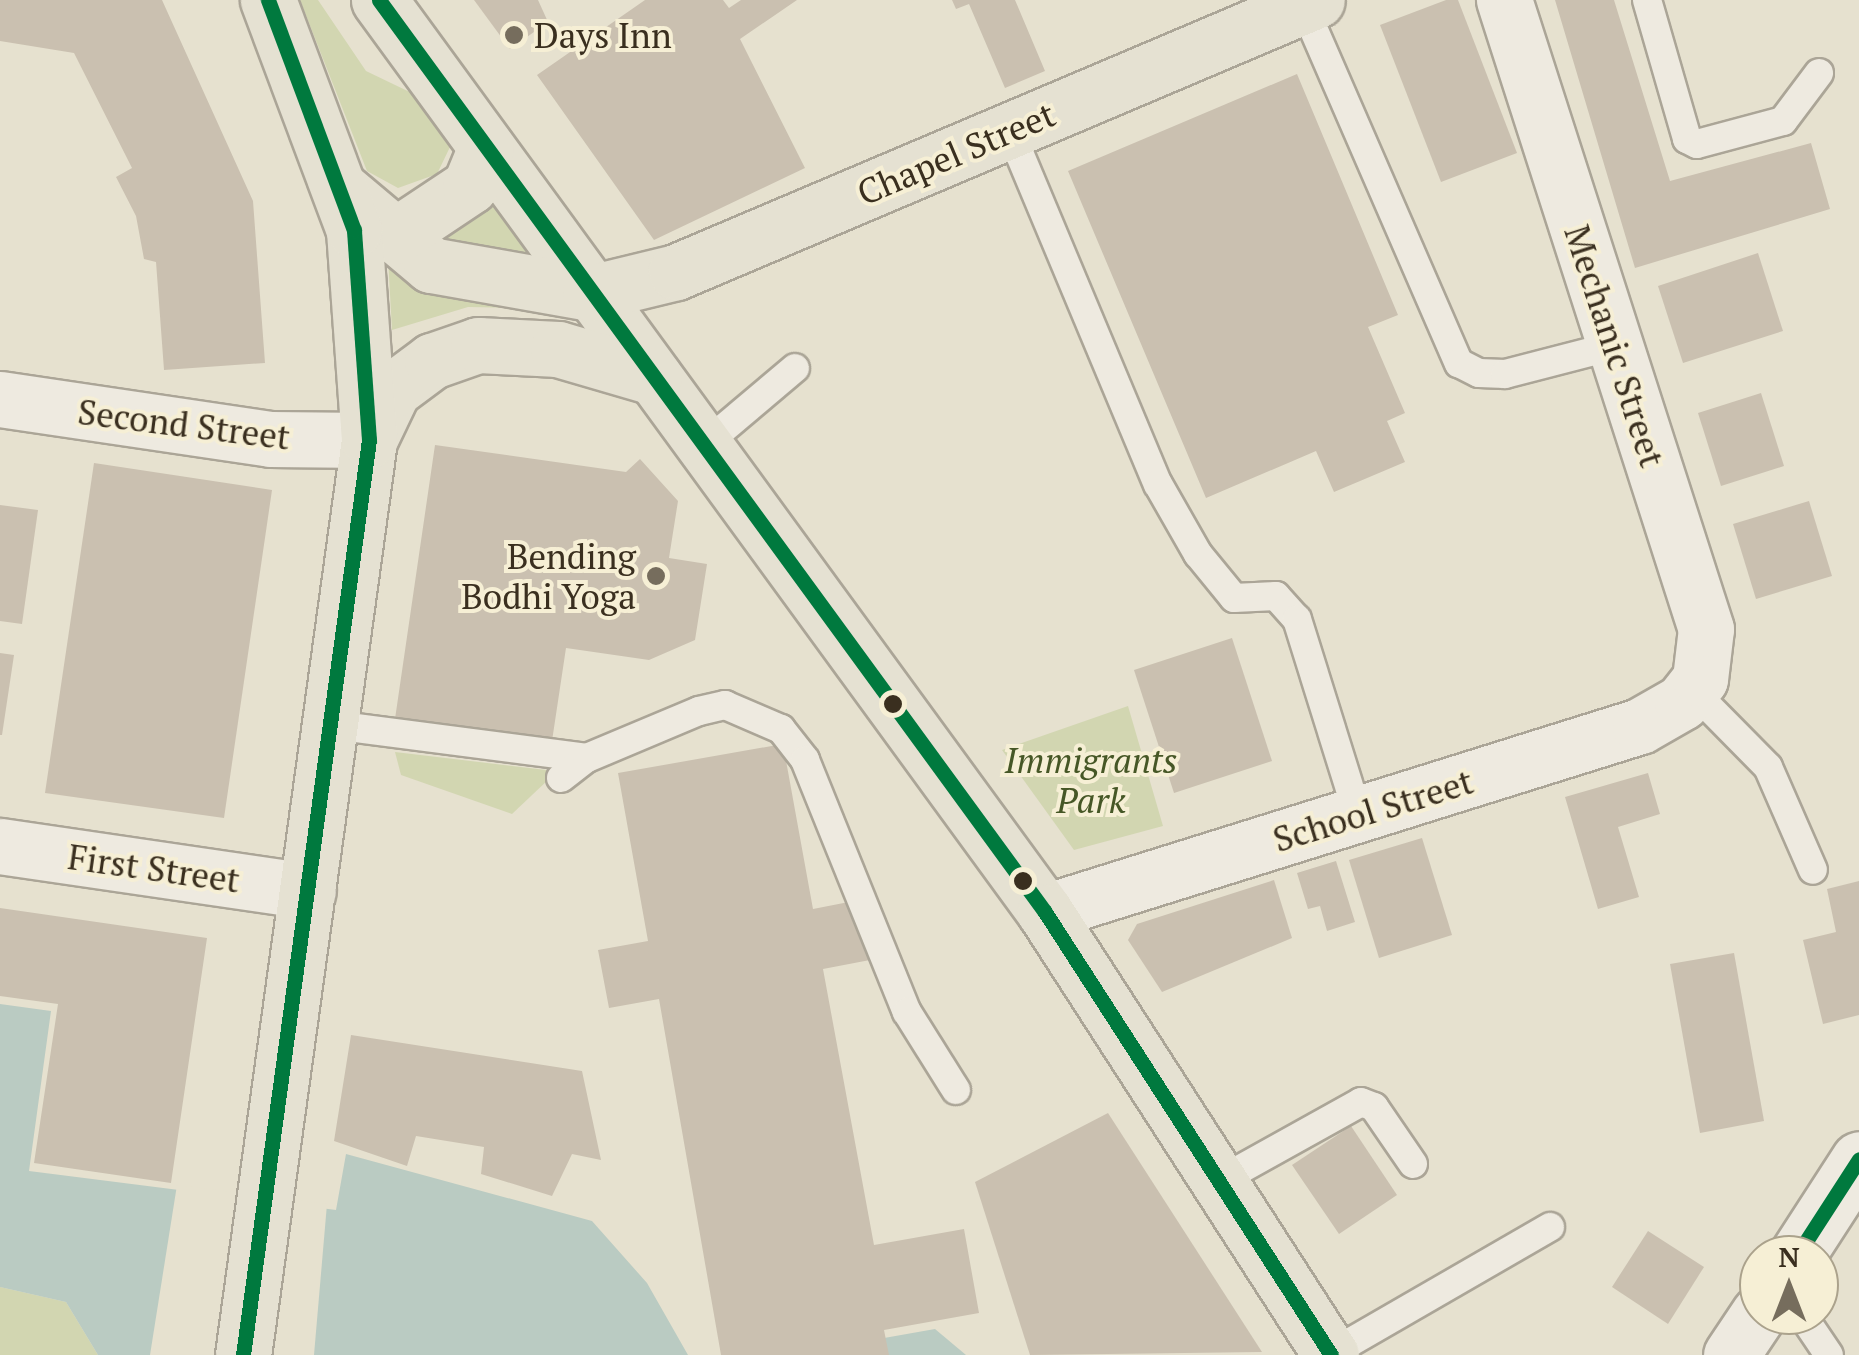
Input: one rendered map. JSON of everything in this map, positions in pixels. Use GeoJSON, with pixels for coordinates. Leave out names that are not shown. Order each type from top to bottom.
{"type":"FeatureCollection","features":[{"type":"Feature","properties":{"kind":"main road"},"geometry":{"type":"LineString","coordinates":[[244,1355],[369,440],[354,230],[344,191],[268,0]]}},
{"type":"Feature","properties":{"kind":"main road"},"geometry":{"type":"LineString","coordinates":[[379,0],[1044,912],[1331,1354]]}},
{"type":"Feature","properties":{"kind":"main road","name":"Chapel Street"},"geometry":{"type":"LineString","coordinates":[[590,293],[676,272],[1310,3]]}},
{"type":"Feature","properties":{"kind":"main road"},"geometry":{"type":"LineString","coordinates":[[395,236],[470,186],[486,148]]}},
{"type":"Feature","properties":{"kind":"main road"},"geometry":{"type":"LineString","coordinates":[[344,191],[432,265],[590,293]]}},
{"type":"Feature","properties":{"kind":"main road"},"geometry":{"type":"LineString","coordinates":[[369,440],[393,390],[432,361],[478,344],[558,349],[654,377]]}},
{"type":"Feature","properties":{"kind":"street","name":"Mechanic Street"},"geometry":{"type":"LineString","coordinates":[[1504,0],[1706,629],[1706,665],[1692,690]]}},
{"type":"Feature","properties":{"kind":"street","name":"Second Street"},"geometry":{"type":"LineString","coordinates":[[0,399],[270,440],[369,440]]}},
{"type":"Feature","properties":{"kind":"street","name":"School Street"},"geometry":{"type":"LineString","coordinates":[[1044,912],[1640,726],[1692,690]]}},
{"type":"Feature","properties":{"kind":"street","name":"First Street"},"geometry":{"type":"LineString","coordinates":[[0,846],[308,891]]}},
{"type":"Feature","properties":{"kind":"street"},"geometry":{"type":"LineString","coordinates":[[1810,1235],[1859,1159]]}},
{"type":"Feature","properties":{"kind":"lane"},"geometry":{"type":"LineString","coordinates":[[1647,0],[1687,139],[1697,144],[1783,121],[1819,74]]}},
{"type":"Feature","properties":{"kind":"lane"},"geometry":{"type":"LineString","coordinates":[[1310,3],[1460,362],[1478,373],[1505,374],[1613,346]]}},
{"type":"Feature","properties":{"kind":"lane"},"geometry":{"type":"LineString","coordinates":[[1010,131],[1158,484],[1198,554],[1234,598],[1276,596],[1296,619],[1358,815]]}},
{"type":"Feature","properties":{"kind":"lane"},"geometry":{"type":"LineString","coordinates":[[704,445],[796,368]]}},
{"type":"Feature","properties":{"kind":"lane"},"geometry":{"type":"LineString","coordinates":[[1692,690],[1768,768],[1813,870]]}},
{"type":"Feature","properties":{"kind":"lane"},"geometry":{"type":"LineString","coordinates":[[561,778],[587,758],[726,706],[781,729],[805,760],[915,1028],[956,1090]]}},
{"type":"Feature","properties":{"kind":"lane"},"geometry":{"type":"LineString","coordinates":[[333,725],[587,758]]}},
{"type":"Feature","properties":{"kind":"lane"},"geometry":{"type":"LineString","coordinates":[[1221,1180],[1361,1102],[1374,1106],[1414,1164]]}},
{"type":"Feature","properties":{"kind":"lane"},"geometry":{"type":"LineString","coordinates":[[1331,1354],[1550,1227]]}},
{"type":"Feature","properties":{"kind":"green space"},"geometry":{"type":"Polygon","coordinates":[[[300,0],[318,0],[366,71],[418,96],[450,147],[437,174],[398,188],[367,171],[300,0]]]}},
{"type":"Feature","properties":{"kind":"green space"},"geometry":{"type":"Polygon","coordinates":[[[487,191],[542,268],[432,239],[487,191]]]}},
{"type":"Feature","properties":{"kind":"green space"},"geometry":{"type":"Polygon","coordinates":[[[388,258],[531,308],[468,307],[392,330],[388,258]]]}},
{"type":"Feature","properties":{"kind":"green space","name":"Immigrants Park"},"geometry":{"type":"Polygon","coordinates":[[[1128,706],[1163,826],[1074,850],[1002,750],[1128,706]]]}},
{"type":"Feature","properties":{"kind":"green space"},"geometry":{"type":"Polygon","coordinates":[[[395,752],[546,770],[549,779],[512,814],[401,775],[395,752]]]}},
{"type":"Feature","properties":{"kind":"green space"},"geometry":{"type":"Polygon","coordinates":[[[0,1287],[66,1302],[98,1355],[0,1355],[0,1287]]]}},
{"type":"Feature","properties":{"kind":"shaded area"},"geometry":{"type":"Polygon","coordinates":[[[0,1004],[51,1011],[29,1171],[336,1210],[346,1154],[592,1221],[647,1283],[688,1355],[98,1355],[66,1302],[0,1287],[0,1004]]]}},
{"type":"Feature","properties":{"kind":"shaded area"},"geometry":{"type":"Polygon","coordinates":[[[935,1329],[966,1355],[788,1355],[935,1329]]]}},
{"type":"Feature","properties":{"kind":"pier"},"geometry":{"type":"Polygon","coordinates":[[[177,1185],[327,1204],[314,1355],[150,1355],[177,1185]]]}},
{"type":"Feature","properties":{"kind":"building"},"geometry":{"type":"Polygon","coordinates":[[[0,0],[162,0],[253,201],[265,363],[164,370],[156,262],[144,259],[136,216],[116,177],[132,168],[74,53],[0,41],[0,0]]]}},
{"type":"Feature","properties":{"kind":"building","name":"Days Inn"},"geometry":{"type":"Polygon","coordinates":[[[474,0],[538,0],[548,22],[510,49],[474,0]]]}},
{"type":"Feature","properties":{"kind":"building"},"geometry":{"type":"Polygon","coordinates":[[[645,0],[723,0],[729,8],[741,0],[797,0],[740,39],[805,168],[654,240],[537,75],[645,0]]]}},
{"type":"Feature","properties":{"kind":"building"},"geometry":{"type":"Polygon","coordinates":[[[952,0],[1015,0],[1045,71],[1005,88],[969,4],[956,9],[952,0]]]}},
{"type":"Feature","properties":{"kind":"building"},"geometry":{"type":"Polygon","coordinates":[[[1446,0],[1458,0],[1517,153],[1441,182],[1380,25],[1446,0]]]}},
{"type":"Feature","properties":{"kind":"building"},"geometry":{"type":"Polygon","coordinates":[[[1555,0],[1614,0],[1670,181],[1811,143],[1830,209],[1635,268],[1555,0]]]}},
{"type":"Feature","properties":{"kind":"building"},"geometry":{"type":"Polygon","coordinates":[[[1297,74],[1398,315],[1368,327],[1405,413],[1387,421],[1405,462],[1334,492],[1316,451],[1206,498],[1068,171],[1297,74]]]}},
{"type":"Feature","properties":{"kind":"building"},"geometry":{"type":"Polygon","coordinates":[[[1758,253],[1783,331],[1683,363],[1658,286],[1758,253]]]}},
{"type":"Feature","properties":{"kind":"building"},"geometry":{"type":"Polygon","coordinates":[[[1761,393],[1784,466],[1721,486],[1698,413],[1761,393]]]}},
{"type":"Feature","properties":{"kind":"building"},"geometry":{"type":"Polygon","coordinates":[[[435,445],[626,472],[640,459],[678,501],[669,558],[707,564],[695,640],[649,660],[566,648],[552,741],[395,719],[435,445]]]}},
{"type":"Feature","properties":{"kind":"building"},"geometry":{"type":"Polygon","coordinates":[[[94,463],[272,490],[224,818],[45,793],[94,463]]]}},
{"type":"Feature","properties":{"kind":"building"},"geometry":{"type":"Polygon","coordinates":[[[1809,501],[1832,576],[1756,599],[1733,524],[1809,501]]]}},
{"type":"Feature","properties":{"kind":"building"},"geometry":{"type":"Polygon","coordinates":[[[0,505],[38,510],[22,624],[0,621],[0,505]]]}},
{"type":"Feature","properties":{"kind":"building"},"geometry":{"type":"Polygon","coordinates":[[[1232,638],[1272,761],[1174,793],[1134,670],[1232,638]]]}},
{"type":"Feature","properties":{"kind":"building"},"geometry":{"type":"Polygon","coordinates":[[[0,653],[14,655],[2,735],[0,735],[0,653]]]}},
{"type":"Feature","properties":{"kind":"building"},"geometry":{"type":"Polygon","coordinates":[[[783,744],[813,909],[859,900],[870,960],[823,969],[874,1245],[964,1229],[979,1313],[884,1330],[889,1355],[721,1355],[659,999],[609,1008],[598,950],[648,941],[618,773],[783,744]]]}},
{"type":"Feature","properties":{"kind":"building"},"geometry":{"type":"Polygon","coordinates":[[[1648,773],[1660,814],[1618,827],[1639,897],[1598,909],[1565,797],[1648,773]]]}},
{"type":"Feature","properties":{"kind":"building"},"geometry":{"type":"Polygon","coordinates":[[[1422,838],[1452,935],[1379,958],[1349,860],[1422,838]]]}},
{"type":"Feature","properties":{"kind":"building"},"geometry":{"type":"Polygon","coordinates":[[[1336,861],[1355,922],[1327,931],[1320,906],[1308,909],[1297,873],[1336,861]]]}},
{"type":"Feature","properties":{"kind":"building"},"geometry":{"type":"Polygon","coordinates":[[[1274,880],[1292,938],[1162,992],[1128,940],[1137,924],[1274,880]]]}},
{"type":"Feature","properties":{"kind":"building"},"geometry":{"type":"Polygon","coordinates":[[[1859,881],[1859,1015],[1823,1024],[1803,940],[1836,932],[1827,889],[1859,881]]]}},
{"type":"Feature","properties":{"kind":"building"},"geometry":{"type":"Polygon","coordinates":[[[0,908],[207,938],[171,1183],[34,1163],[58,1004],[0,996],[0,908]]]}},
{"type":"Feature","properties":{"kind":"building"},"geometry":{"type":"Polygon","coordinates":[[[1734,953],[1764,1121],[1700,1133],[1670,964],[1734,953]]]}},
{"type":"Feature","properties":{"kind":"building"},"geometry":{"type":"Polygon","coordinates":[[[351,1035],[582,1071],[601,1160],[572,1154],[552,1196],[481,1174],[484,1147],[416,1136],[407,1166],[334,1141],[351,1035]]]}},
{"type":"Feature","properties":{"kind":"building"},"geometry":{"type":"Polygon","coordinates":[[[1108,1113],[1262,1352],[1030,1355],[975,1182],[1108,1113]]]}},
{"type":"Feature","properties":{"kind":"building"},"geometry":{"type":"Polygon","coordinates":[[[1351,1126],[1397,1195],[1339,1234],[1292,1165],[1351,1126]]]}},
{"type":"Feature","properties":{"kind":"building"},"geometry":{"type":"Polygon","coordinates":[[[1648,1231],[1704,1267],[1668,1324],[1612,1287],[1648,1231]]]}},
{"type":"Feature","properties":{"kind":"transit line"},"geometry":{"type":"LineString","coordinates":[[243,1355],[369,440],[354,230],[268,0]]}},
{"type":"Feature","properties":{"kind":"transit line"},"geometry":{"type":"LineString","coordinates":[[379,0],[1045,912],[1331,1355]]}},
{"type":"Feature","properties":{"kind":"transit line"},"geometry":{"type":"LineString","coordinates":[[1810,1235],[1859,1159]]}},
{"type":"Feature","properties":{"kind":"place","name":"Days Inn"},"geometry":{"type":"Point","coordinates":[514,35]}},
{"type":"Feature","properties":{"kind":"place","name":"Bending Bodhi Yoga"},"geometry":{"type":"Point","coordinates":[656,576]}}]}
